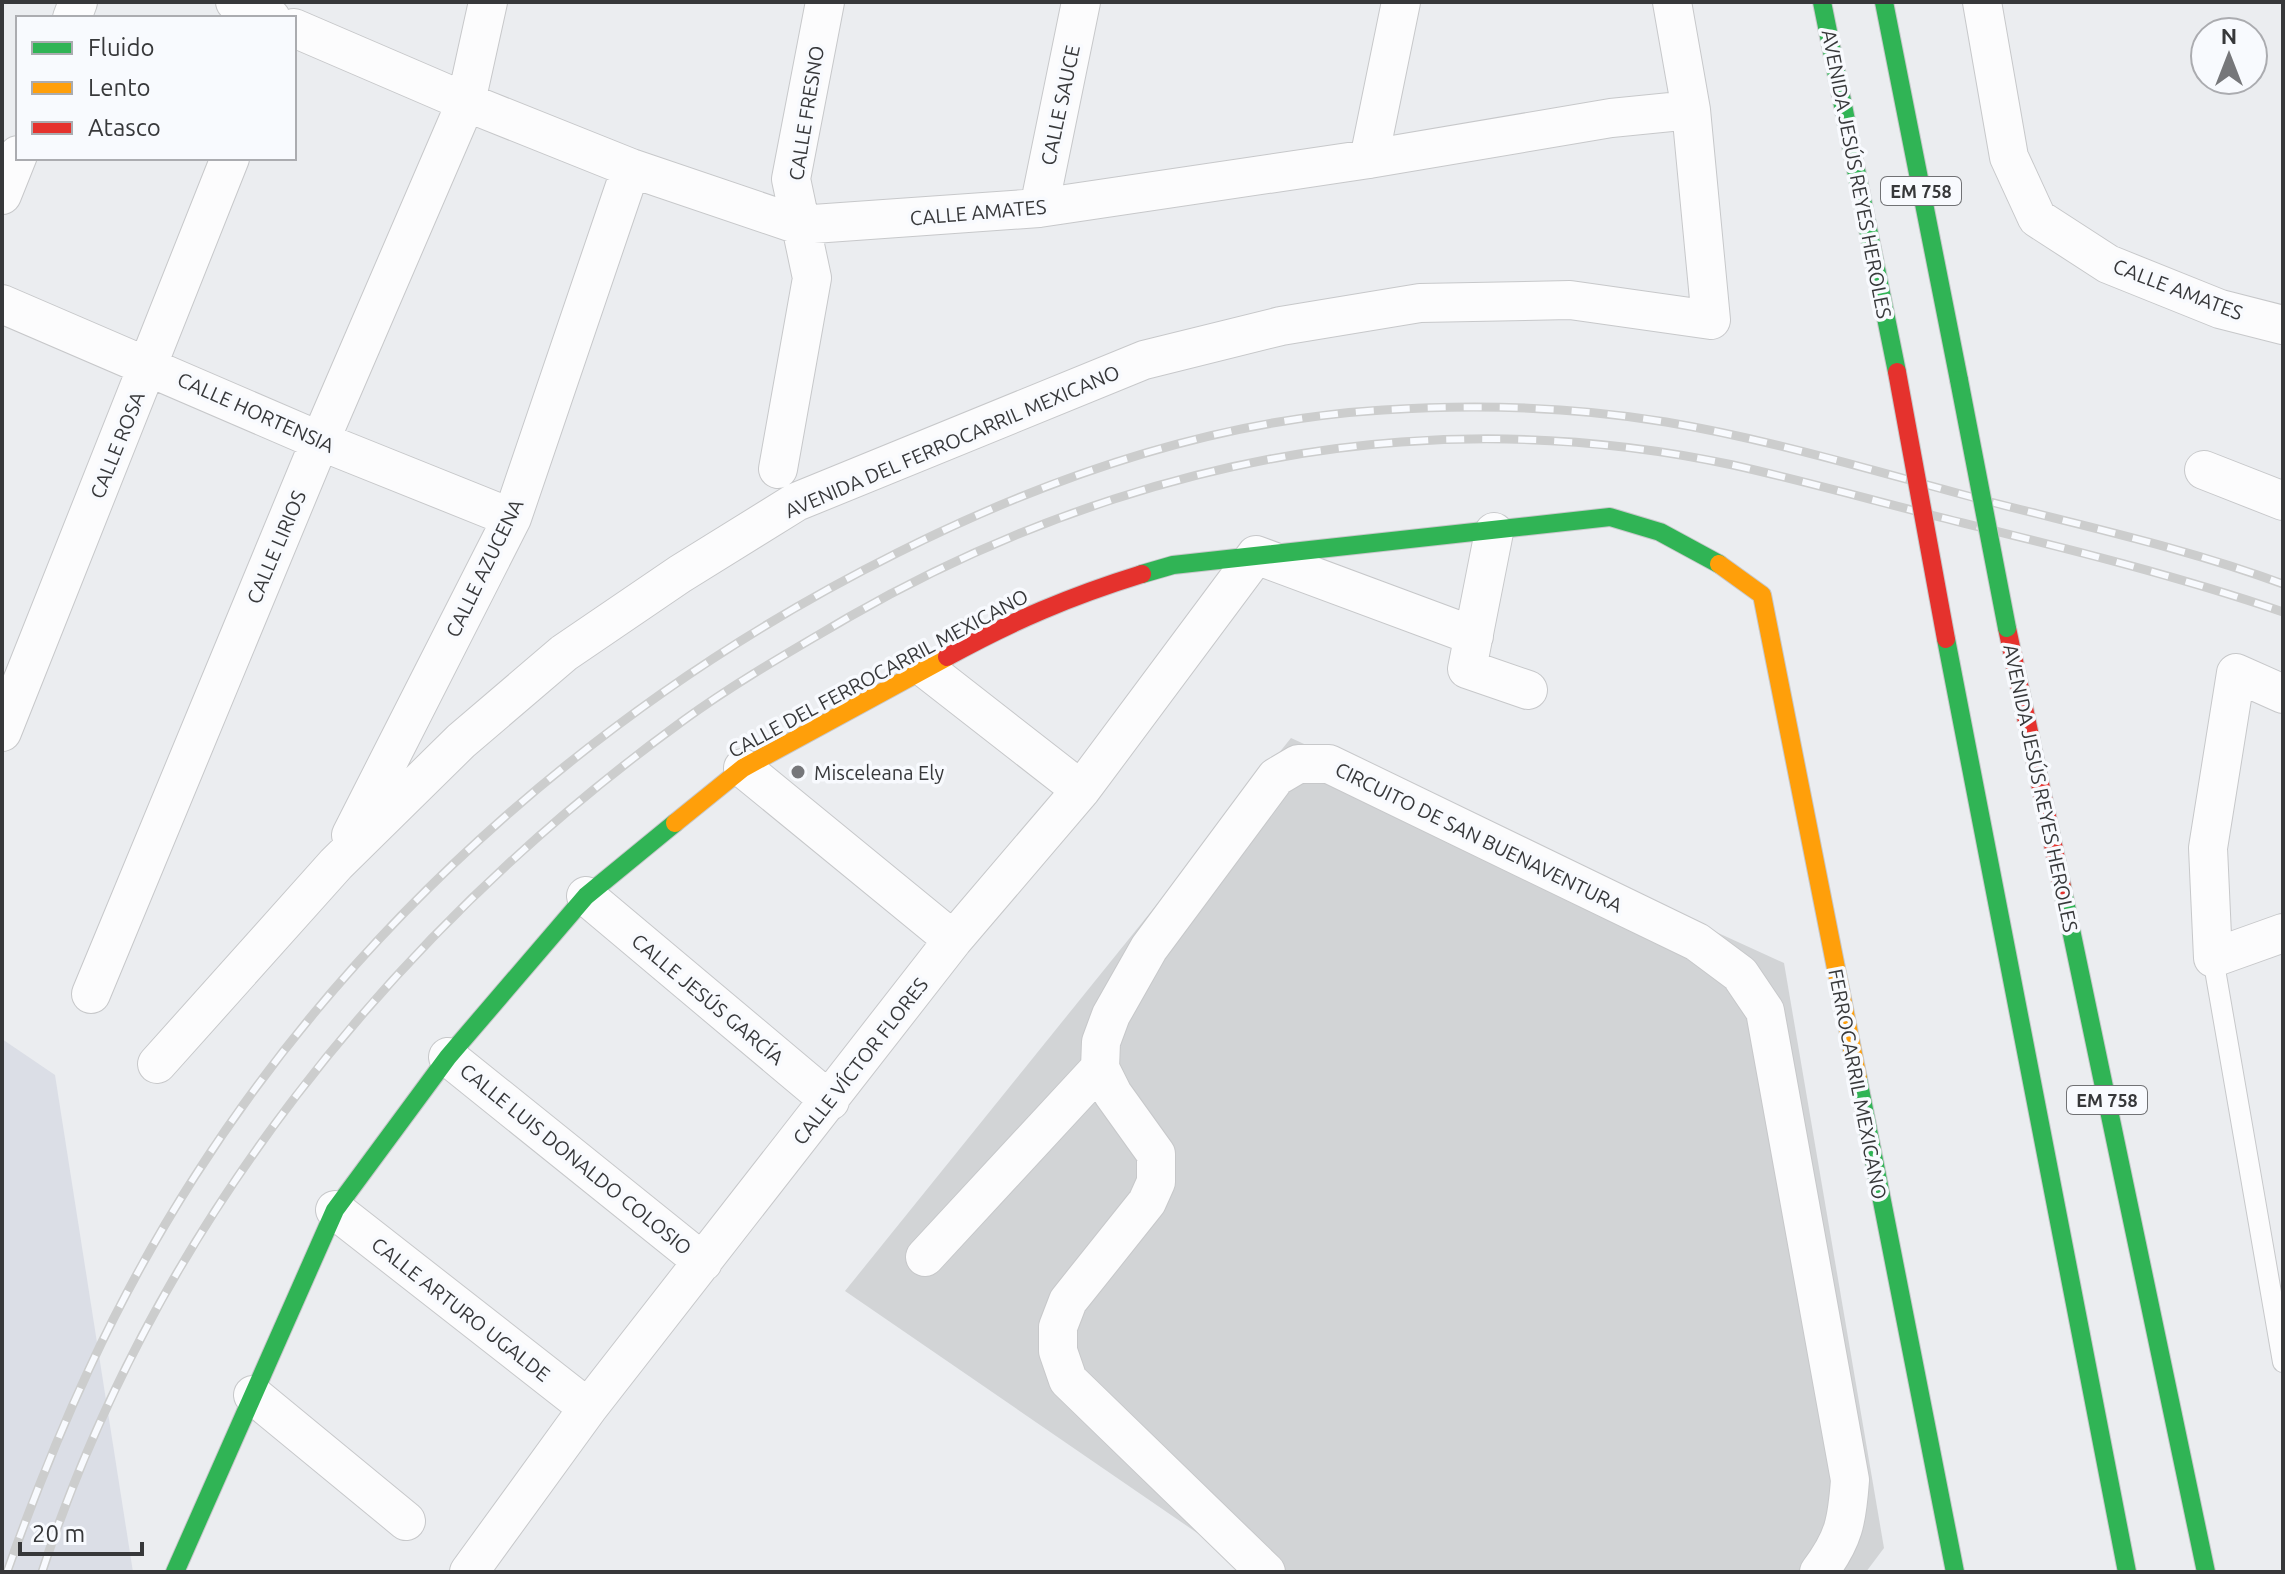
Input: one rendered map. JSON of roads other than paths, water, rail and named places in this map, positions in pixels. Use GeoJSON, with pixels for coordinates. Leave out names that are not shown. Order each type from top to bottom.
{"type":"FeatureCollection","features":[{"type":"Feature","properties":{"kind":"main road","name":"AVENIDA JESÚS REYES HEROLES"},"geometry":{"type":"LineString","coordinates":[[1822,2],[1897,372],[2127,1572]]}},
{"type":"Feature","properties":{"kind":"main road","name":"AVENIDA JESÚS REYES HEROLES"},"geometry":{"type":"LineString","coordinates":[[1884,2],[2007,628],[2206,1572]]}},
{"type":"Feature","properties":{"kind":"main road","name":"CALLE DEL FERROCARRIL MEXICANO"},"geometry":{"type":"LineString","coordinates":[[175,1572],[335,1210],[448,1057],[586,896],[743,768],[1011,622],[1097,588],[1173,565],[1610,517],[1660,532],[1709,557],[1762,595]]}},
{"type":"Feature","properties":{"kind":"main road","name":"FERROCARRIL MEXICANO"},"geometry":{"type":"LineString","coordinates":[[1762,595],[1955,1572]]}},
{"type":"Feature","properties":{"kind":"street"},"geometry":{"type":"LineString","coordinates":[[235,2],[266,16]]}},
{"type":"Feature","properties":{"kind":"street","name":"CALLE LIRIOS"},"geometry":{"type":"LineString","coordinates":[[91,994],[320,441],[466,102],[488,2]]}},
{"type":"Feature","properties":{"kind":"street","name":"CALLE FRESNO"},"geometry":{"type":"LineString","coordinates":[[778,469],[812,278],[791,179],[825,2]]}},
{"type":"Feature","properties":{"kind":"street","name":"CALLE SAUCE"},"geometry":{"type":"LineString","coordinates":[[1039,208],[1081,2]]}},
{"type":"Feature","properties":{"kind":"street"},"geometry":{"type":"LineString","coordinates":[[1369,159],[1401,2]]}},
{"type":"Feature","properties":{"kind":"street"},"geometry":{"type":"LineString","coordinates":[[1672,2],[1691,110]]}},
{"type":"Feature","properties":{"kind":"street","name":"CALLE AMATES"},"geometry":{"type":"LineString","coordinates":[[1982,2],[2009,157],[2037,218],[2108,264],[2220,309],[2283,325]]}},
{"type":"Feature","properties":{"kind":"street","name":"CALLE AMATES"},"geometry":{"type":"LineString","coordinates":[[296,29],[631,168],[799,225],[1039,208],[1369,159],[1611,118],[1691,110]]}},
{"type":"Feature","properties":{"kind":"street","name":"AVENIDA DEL FERROCARRIL MEXICANO"},"geometry":{"type":"LineString","coordinates":[[157,1064],[336,864],[461,741],[564,653],[680,574],[796,502],[1144,360],[1281,326],[1420,303],[1570,300],[1711,320],[1691,110]]}},
{"type":"Feature","properties":{"kind":"street"},"geometry":{"type":"LineString","coordinates":[[2,195],[16,160]]}},
{"type":"Feature","properties":{"kind":"street","name":"CALLE ROSA"},"geometry":{"type":"LineString","coordinates":[[2,732],[150,366],[229,160]]}},
{"type":"Feature","properties":{"kind":"street","name":"CALLE AZUCENA"},"geometry":{"type":"LineString","coordinates":[[336,864],[512,518],[631,168]]}},
{"type":"Feature","properties":{"kind":"street","name":"CALLE HORTENSIA"},"geometry":{"type":"LineString","coordinates":[[2,304],[320,441],[512,518]]}},
{"type":"Feature","properties":{"kind":"street"},"geometry":{"type":"LineString","coordinates":[[2204,470],[2283,501]]}},
{"type":"Feature","properties":{"kind":"street"},"geometry":{"type":"LineString","coordinates":[[1494,532],[1467,669],[1528,690]]}},
{"type":"Feature","properties":{"kind":"street"},"geometry":{"type":"LineString","coordinates":[[1256,555],[1474,636]]}},
{"type":"Feature","properties":{"kind":"street","name":"CALLE VÍCTOR FLORES"},"geometry":{"type":"LineString","coordinates":[[469,1572],[588,1408],[953,940],[1081,790],[1256,555]]}},
{"type":"Feature","properties":{"kind":"street"},"geometry":{"type":"LineString","coordinates":[[926,669],[1081,790]]}},
{"type":"Feature","properties":{"kind":"street"},"geometry":{"type":"LineString","coordinates":[[2283,694],[2236,673],[2208,848],[2213,958],[2283,933]]}},
{"type":"Feature","properties":{"kind":"street","name":"CIRCUITO DE SAN BUENAVENTURA"},"geometry":{"type":"LineString","coordinates":[[1100,1068],[1101,1042],[1111,1015],[1149,948],[1276,777],[1298,764],[1329,764],[1697,942],[1740,974],[1765,1011],[1850,1480],[1847,1519],[1836,1550],[1819,1572]]}},
{"type":"Feature","properties":{"kind":"street"},"geometry":{"type":"LineString","coordinates":[[743,768],[953,940]]}},
{"type":"Feature","properties":{"kind":"street","name":"CALLE JESÚS GARCÍA"},"geometry":{"type":"LineString","coordinates":[[586,896],[830,1101]]}},
{"type":"Feature","properties":{"kind":"street","name":"CALLE LUIS DONALDO COLOSIO"},"geometry":{"type":"LineString","coordinates":[[448,1057],[703,1262]]}},
{"type":"Feature","properties":{"kind":"street"},"geometry":{"type":"LineString","coordinates":[[925,1257],[1100,1068],[1113,1094],[1156,1154],[1156,1182],[1147,1202],[1068,1301],[1058,1327],[1058,1351],[1068,1380],[1266,1572]]}},
{"type":"Feature","properties":{"kind":"street","name":"CALLE ARTURO UGALDE"},"geometry":{"type":"LineString","coordinates":[[335,1210],[588,1408]]}},
{"type":"Feature","properties":{"kind":"street"},"geometry":{"type":"LineString","coordinates":[[253,1395],[406,1521]]}},
{"type":"Feature","properties":{"kind":"lane"},"geometry":{"type":"LineString","coordinates":[[2213,958],[2283,1362]]}},
{"type":"Feature","properties":{"kind":"railway"},"geometry":{"type":"LineString","coordinates":[[7,1572],[67,1418],[138,1271],[195,1176],[263,1078],[337,986],[418,899],[504,817],[596,742],[692,672],[793,609],[954,525],[1072,477],[1133,457],[1257,426],[1383,410],[1454,407],[1561,410],[1666,422],[1786,447],[2172,548],[2283,584]]}},
{"type":"Feature","properties":{"kind":"railway"},"geometry":{"type":"LineString","coordinates":[[42,1572],[90,1445],[149,1323],[218,1207],[296,1096],[382,992],[476,894],[577,803],[684,720],[744,679],[849,617],[978,551],[1115,499],[1185,478],[1256,462],[1401,442],[1525,440],[1651,451],[1733,465],[2110,560],[2283,612]]}},
{"type":"Feature","properties":{"kind":"place","name":"Misceleana Ely"},"geometry":{"type":"Point","coordinates":[798,772]}}]}
